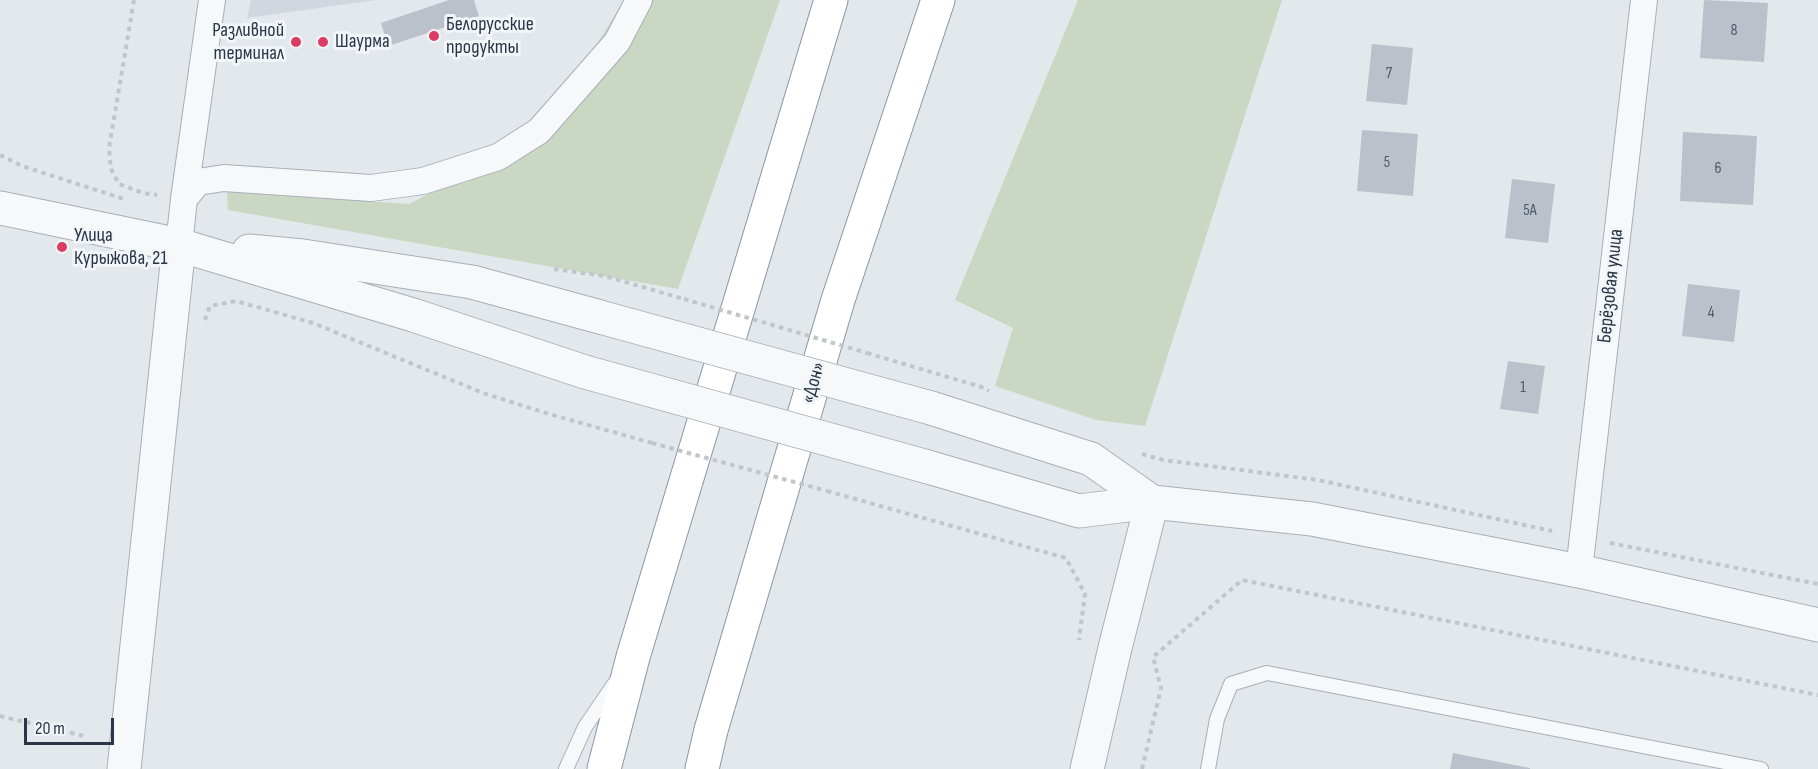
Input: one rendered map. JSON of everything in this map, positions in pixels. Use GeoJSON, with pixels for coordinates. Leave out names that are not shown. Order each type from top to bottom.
{"type":"FeatureCollection","features":[{"type":"Feature","properties":{"kind":"highway"},"geometry":{"type":"LineString","coordinates":[[604,769],[633,657],[831,0]]}},
{"type":"Feature","properties":{"kind":"highway","name":"«Дон»"},"geometry":{"type":"LineString","coordinates":[[702,769],[711,730],[838,300],[938,0]]}},
{"type":"Feature","properties":{"kind":"street"},"geometry":{"type":"LineString","coordinates":[[124,769],[184,199],[212,0]]}},
{"type":"Feature","properties":{"kind":"street"},"geometry":{"type":"LineString","coordinates":[[184,199],[198,182],[224,178],[371,188],[423,181],[498,157],[539,131],[617,42],[639,0]]}},
{"type":"Feature","properties":{"kind":"street","name":"Берёзовая улица"},"geometry":{"type":"LineString","coordinates":[[1579,571],[1644,0]]}},
{"type":"Feature","properties":{"kind":"street"},"geometry":{"type":"LineString","coordinates":[[0,207],[179,246],[413,315],[585,372],[1079,511],[1152,502],[1312,519],[1579,571],[1818,625]]}},
{"type":"Feature","properties":{"kind":"street"},"geometry":{"type":"LineString","coordinates":[[179,246],[303,256],[472,282],[931,408],[1091,459],[1152,502]]}},
{"type":"Feature","properties":{"kind":"street"},"geometry":{"type":"LineString","coordinates":[[1087,769],[1152,502]]}},
{"type":"Feature","properties":{"kind":"lane"},"geometry":{"type":"LineString","coordinates":[[566,769],[585,727],[633,657]]}},
{"type":"Feature","properties":{"kind":"lane"},"geometry":{"type":"LineString","coordinates":[[1208,769],[1217,719],[1231,684],[1267,673],[1761,769]]}},
{"type":"Feature","properties":{"kind":"path"},"geometry":{"type":"LineString","coordinates":[[134,0],[109,148],[111,169],[119,184],[143,193],[184,199]]}},
{"type":"Feature","properties":{"kind":"path"},"geometry":{"type":"LineString","coordinates":[[0,155],[22,166]]}},
{"type":"Feature","properties":{"kind":"path"},"geometry":{"type":"LineString","coordinates":[[605,276],[867,353]]}},
{"type":"Feature","properties":{"kind":"path"},"geometry":{"type":"LineString","coordinates":[[204,325],[210,306],[236,301],[313,323],[483,393],[549,414],[1066,558],[1085,594],[1079,640]]}},
{"type":"Feature","properties":{"kind":"path"},"geometry":{"type":"LineString","coordinates":[[1140,453],[1163,460],[1318,480]]}},
{"type":"Feature","properties":{"kind":"path"},"geometry":{"type":"LineString","coordinates":[[1142,769],[1161,688],[1153,657],[1242,580],[1818,695]]}},
{"type":"Feature","properties":{"kind":"path"},"geometry":{"type":"LineString","coordinates":[[0,716],[84,736]]}},
{"type":"Feature","properties":{"kind":"shaded area"},"geometry":{"type":"Polygon","coordinates":[[[251,0],[376,0],[247,18],[251,0]]]}},
{"type":"Feature","properties":{"kind":"green space"},"geometry":{"type":"Polygon","coordinates":[[[624,0],[780,0],[678,289],[228,210],[227,192],[409,204],[541,136],[624,0]]]}},
{"type":"Feature","properties":{"kind":"green space"},"geometry":{"type":"Polygon","coordinates":[[[1078,0],[1282,0],[1145,426],[1096,420],[995,386],[1013,328],[955,300],[1078,0]]]}},
{"type":"Feature","properties":{"kind":"building"},"geometry":{"type":"Polygon","coordinates":[[[449,0],[474,0],[479,16],[388,46],[381,23],[449,0]]]}},
{"type":"Feature","properties":{"kind":"building"},"geometry":{"type":"Polygon","coordinates":[[[1704,0],[1768,3],[1764,62],[1700,58],[1704,0]]]}},
{"type":"Feature","properties":{"kind":"building"},"geometry":{"type":"Polygon","coordinates":[[[1372,44],[1413,48],[1407,105],[1366,101],[1372,44]]]}},
{"type":"Feature","properties":{"kind":"building"},"geometry":{"type":"Polygon","coordinates":[[[1362,130],[1418,134],[1413,196],[1357,191],[1362,130]]]}},
{"type":"Feature","properties":{"kind":"building"},"geometry":{"type":"Polygon","coordinates":[[[1683,132],[1757,136],[1753,205],[1680,201],[1683,132]]]}},
{"type":"Feature","properties":{"kind":"building"},"geometry":{"type":"Polygon","coordinates":[[[1512,179],[1555,184],[1548,243],[1505,238],[1512,179]]]}},
{"type":"Feature","properties":{"kind":"building"},"geometry":{"type":"Polygon","coordinates":[[[1688,284],[1740,290],[1734,342],[1682,336],[1688,284]]]}},
{"type":"Feature","properties":{"kind":"building"},"geometry":{"type":"Polygon","coordinates":[[[1508,361],[1545,366],[1538,414],[1500,409],[1508,361]]]}},
{"type":"Feature","properties":{"kind":"building"},"geometry":{"type":"Polygon","coordinates":[[[1453,753],[1530,768],[1530,769],[1450,769],[1453,753]]]}},
{"type":"Feature","properties":{"kind":"place","name":"Белорусские продукты"},"geometry":{"type":"Point","coordinates":[434,36]}},
{"type":"Feature","properties":{"kind":"place","name":"Разливной терминал"},"geometry":{"type":"Point","coordinates":[296,42]}},
{"type":"Feature","properties":{"kind":"place","name":"Шаурма"},"geometry":{"type":"Point","coordinates":[323,42]}},
{"type":"Feature","properties":{"kind":"place","name":"Улица Курыжова, 21"},"geometry":{"type":"Point","coordinates":[62,247]}}]}
